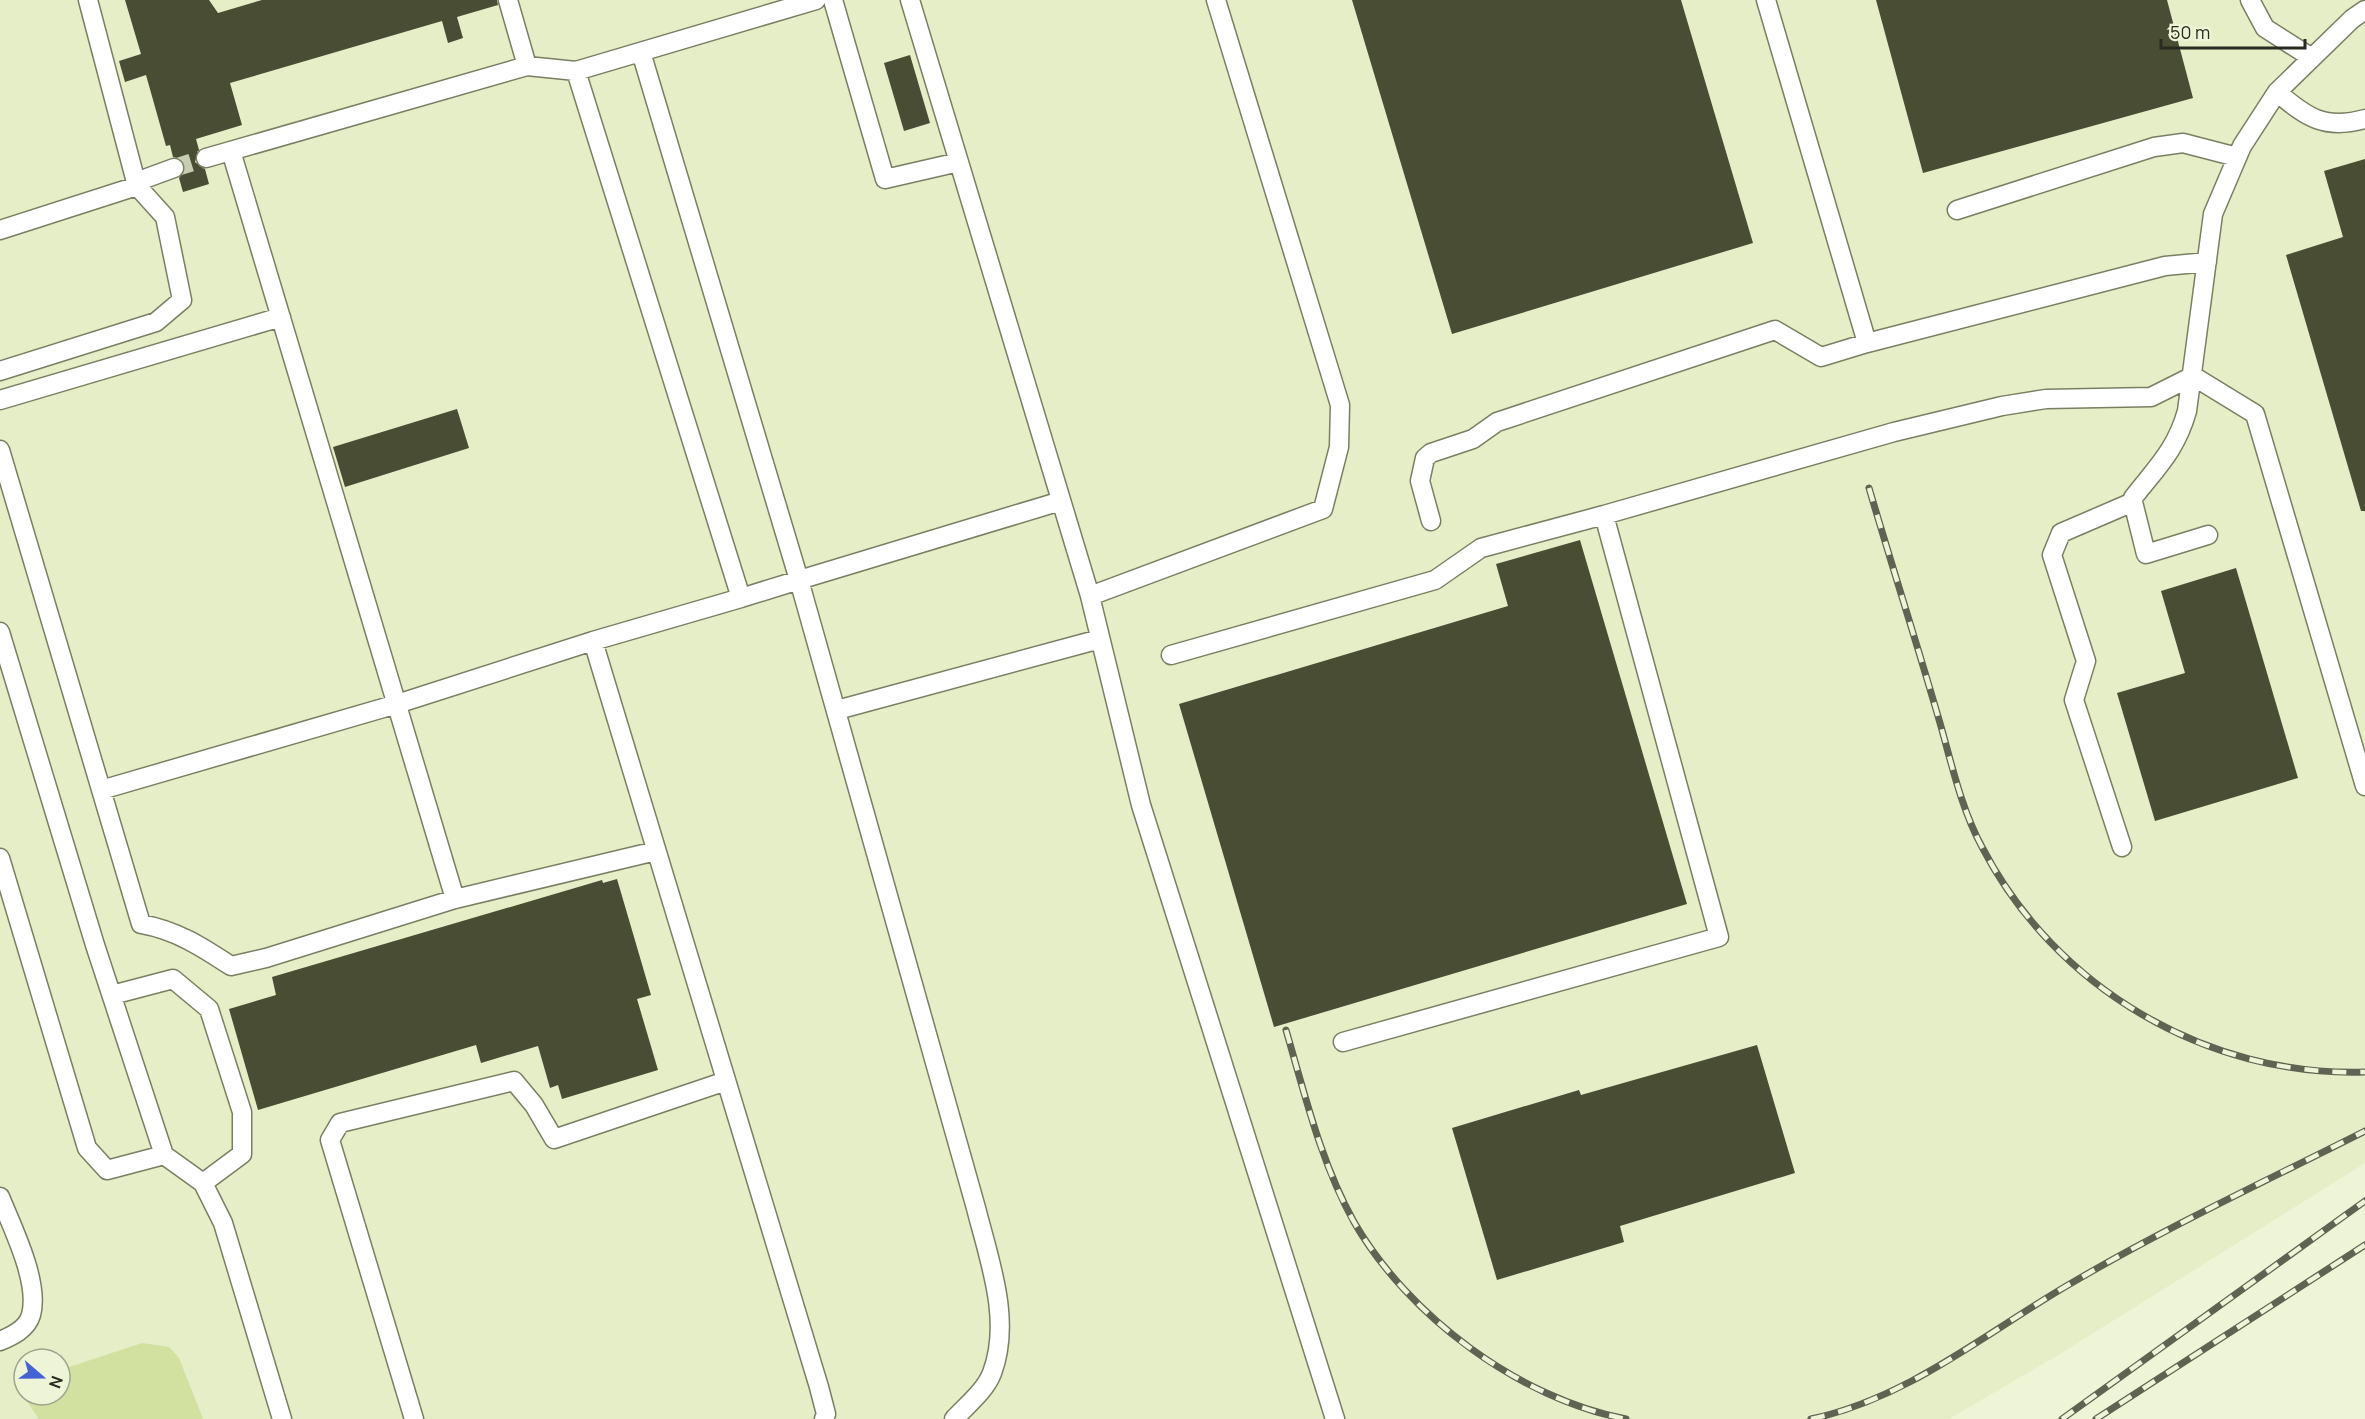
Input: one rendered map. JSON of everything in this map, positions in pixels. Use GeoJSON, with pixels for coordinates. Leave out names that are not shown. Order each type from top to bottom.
{"type":"FeatureCollection","features":[{"type":"Feature","properties":{"kind":"street"},"geometry":{"type":"LineString","coordinates":[[0,371],[156,322],[182,300],[165,217],[137,184],[88,0]]}},
{"type":"Feature","properties":{"kind":"street"},"geometry":{"type":"LineString","coordinates":[[508,0],[527,66]]}},
{"type":"Feature","properties":{"kind":"street"},"geometry":{"type":"LineString","coordinates":[[206,158],[527,66],[576,71],[816,0]]}},
{"type":"Feature","properties":{"kind":"street"},"geometry":{"type":"LineString","coordinates":[[833,0],[885,179],[959,162]]}},
{"type":"Feature","properties":{"kind":"street"},"geometry":{"type":"LineString","coordinates":[[910,0],[1090,596],[1141,805],[1335,1419]]}},
{"type":"Feature","properties":{"kind":"street"},"geometry":{"type":"LineString","coordinates":[[1090,596],[1323,509],[1339,447],[1340,405],[1216,0]]}},
{"type":"Feature","properties":{"kind":"street"},"geometry":{"type":"LineString","coordinates":[[1766,0],[1867,343]]}},
{"type":"Feature","properties":{"kind":"street"},"geometry":{"type":"LineString","coordinates":[[2250,0],[2265,28],[2312,58]]}},
{"type":"Feature","properties":{"kind":"street"},"geometry":{"type":"LineString","coordinates":[[2208,535],[2146,554],[2133,498],[2161,466],[2180,435],[2193,376],[2212,214],[2237,157],[2277,92],[2352,19],[2365,10]]}},
{"type":"Feature","properties":{"kind":"street"},"geometry":{"type":"LineString","coordinates":[[641,52],[800,579],[996,1292],[1001,1335],[992,1374],[978,1395],[954,1419]]}},
{"type":"Feature","properties":{"kind":"street"},"geometry":{"type":"LineString","coordinates":[[576,71],[741,598]]}},
{"type":"Feature","properties":{"kind":"street"},"geometry":{"type":"LineString","coordinates":[[2277,92],[2305,116],[2330,123],[2348,124],[2365,119]]}},
{"type":"Feature","properties":{"kind":"street"},"geometry":{"type":"LineString","coordinates":[[1957,210],[2154,147],[2183,143],[2237,157]]}},
{"type":"Feature","properties":{"kind":"street"},"geometry":{"type":"LineString","coordinates":[[231,151],[455,898]]}},
{"type":"Feature","properties":{"kind":"street"},"geometry":{"type":"LineString","coordinates":[[0,230],[137,184],[174,168]]}},
{"type":"Feature","properties":{"kind":"street"},"geometry":{"type":"LineString","coordinates":[[1431,521],[1420,481],[1425,458],[1431,453],[1473,439],[1497,422],[1775,330],[1821,357],[2165,266],[2207,262]]}},
{"type":"Feature","properties":{"kind":"street"},"geometry":{"type":"LineString","coordinates":[[0,400],[281,317]]}},
{"type":"Feature","properties":{"kind":"street"},"geometry":{"type":"LineString","coordinates":[[1171,655],[1435,580],[1482,548],[1921,425],[2046,399],[2151,397],[2193,376]]}},
{"type":"Feature","properties":{"kind":"street"},"geometry":{"type":"LineString","coordinates":[[2193,376],[2255,414],[2365,786]]}},
{"type":"Feature","properties":{"kind":"street"},"geometry":{"type":"LineString","coordinates":[[0,450],[141,924],[161,928],[196,942],[231,966],[266,958],[455,898],[656,851]]}},
{"type":"Feature","properties":{"kind":"street"},"geometry":{"type":"LineString","coordinates":[[101,790],[397,704],[593,641],[1061,501]]}},
{"type":"Feature","properties":{"kind":"street"},"geometry":{"type":"LineString","coordinates":[[2122,847],[2074,700],[2086,661],[2052,555],[2061,533],[2133,502]]}},
{"type":"Feature","properties":{"kind":"street"},"geometry":{"type":"LineString","coordinates":[[1343,1042],[1719,937],[1604,515]]}},
{"type":"Feature","properties":{"kind":"street"},"geometry":{"type":"LineString","coordinates":[[0,633],[164,1155],[203,1183],[223,1223],[282,1419]]}},
{"type":"Feature","properties":{"kind":"street"},"geometry":{"type":"LineString","coordinates":[[837,710],[1100,639]]}},
{"type":"Feature","properties":{"kind":"street"},"geometry":{"type":"LineString","coordinates":[[593,641],[819,1387],[826,1414],[824,1419]]}},
{"type":"Feature","properties":{"kind":"street"},"geometry":{"type":"LineString","coordinates":[[0,858],[87,1148],[107,1170],[164,1155]]}},
{"type":"Feature","properties":{"kind":"street"},"geometry":{"type":"LineString","coordinates":[[112,995],[173,979],[209,1009],[242,1112],[242,1154],[203,1183]]}},
{"type":"Feature","properties":{"kind":"street"},"geometry":{"type":"LineString","coordinates":[[414,1419],[330,1140],[340,1123],[514,1082],[534,1105],[554,1139],[726,1081]]}},
{"type":"Feature","properties":{"kind":"street"},"geometry":{"type":"LineString","coordinates":[[0,1197],[26,1265],[32,1295],[31,1316],[17,1334],[0,1341]]}},
{"type":"Feature","properties":{"kind":"shaded area"},"geometry":{"type":"Polygon","coordinates":[[[0,0],[2365,0],[2365,1163],[2060,1354],[1949,1419],[0,1419],[0,0]]]}},
{"type":"Feature","properties":{"kind":"shaded area"},"geometry":{"type":"Polygon","coordinates":[[[142,1343],[169,1347],[179,1358],[203,1419],[39,1419],[31,1407],[72,1407],[72,1366],[142,1343]]]}},
{"type":"Feature","properties":{"kind":"building"},"geometry":{"type":"Polygon","coordinates":[[[125,0],[209,0],[218,13],[262,0],[497,0],[498,5],[457,17],[463,38],[448,43],[442,21],[230,83],[242,125],[196,139],[199,150],[195,162],[205,169],[209,184],[183,192],[179,178],[185,170],[185,165],[181,159],[173,157],[170,145],[166,146],[146,75],[125,82],[119,61],[141,54],[125,0]]]}},
{"type":"Feature","properties":{"kind":"building"},"geometry":{"type":"Polygon","coordinates":[[[1352,0],[1681,0],[1753,243],[1452,334],[1352,0]]]}},
{"type":"Feature","properties":{"kind":"building"},"geometry":{"type":"Polygon","coordinates":[[[1876,0],[2167,0],[2193,98],[1923,173],[1876,0]]]}},
{"type":"Feature","properties":{"kind":"building"},"geometry":{"type":"Polygon","coordinates":[[[910,55],[930,123],[904,131],[884,63],[910,55]]]}},
{"type":"Feature","properties":{"kind":"building"},"geometry":{"type":"Polygon","coordinates":[[[2365,159],[2365,511],[2361,511],[2286,255],[2343,237],[2324,171],[2365,159]]]}},
{"type":"Feature","properties":{"kind":"building"},"geometry":{"type":"Polygon","coordinates":[[[457,409],[469,448],[345,487],[333,447],[457,409]]]}},
{"type":"Feature","properties":{"kind":"building"},"geometry":{"type":"Polygon","coordinates":[[[1580,540],[1687,904],[1274,1027],[1179,704],[1508,606],[1496,564],[1580,540]]]}},
{"type":"Feature","properties":{"kind":"building"},"geometry":{"type":"Polygon","coordinates":[[[2236,568],[2298,778],[2155,821],[2117,693],[2185,673],[2161,591],[2236,568]]]}},
{"type":"Feature","properties":{"kind":"building"},"geometry":{"type":"Polygon","coordinates":[[[617,879],[651,995],[637,999],[658,1070],[562,1099],[558,1085],[550,1088],[538,1046],[481,1063],[476,1045],[258,1110],[229,1009],[276,995],[272,977],[602,880],[603,883],[617,879]]]}},
{"type":"Feature","properties":{"kind":"building"},"geometry":{"type":"Polygon","coordinates":[[[1757,1045],[1795,1173],[1620,1226],[1624,1242],[1497,1280],[1452,1128],[1579,1090],[1581,1095],[1757,1045]]]}},
{"type":"Feature","properties":{"kind":"tunnel"},"geometry":{"type":"LineString","coordinates":[[174,168],[206,158]]}},
{"type":"Feature","properties":{"kind":"railway"},"geometry":{"type":"LineString","coordinates":[[1869,488],[1968,817],[1982,847],[2013,897],[2050,942],[2094,981],[2142,1014],[2194,1040],[2249,1059],[2306,1070],[2365,1072]]}},
{"type":"Feature","properties":{"kind":"railway"},"geometry":{"type":"LineString","coordinates":[[1286,1030],[1315,1128],[1342,1199],[1377,1257],[1404,1290],[1470,1348],[1508,1373],[1546,1393],[1586,1409],[1626,1419]]}},
{"type":"Feature","properties":{"kind":"railway"},"geometry":{"type":"LineString","coordinates":[[1811,1419],[1847,1409],[1915,1379],[2110,1261],[2182,1222],[2365,1131]]}},
{"type":"Feature","properties":{"kind":"railway"},"geometry":{"type":"LineString","coordinates":[[2062,1419],[2365,1201]]}},
{"type":"Feature","properties":{"kind":"railway"},"geometry":{"type":"LineString","coordinates":[[2096,1419],[2365,1245]]}}]}
